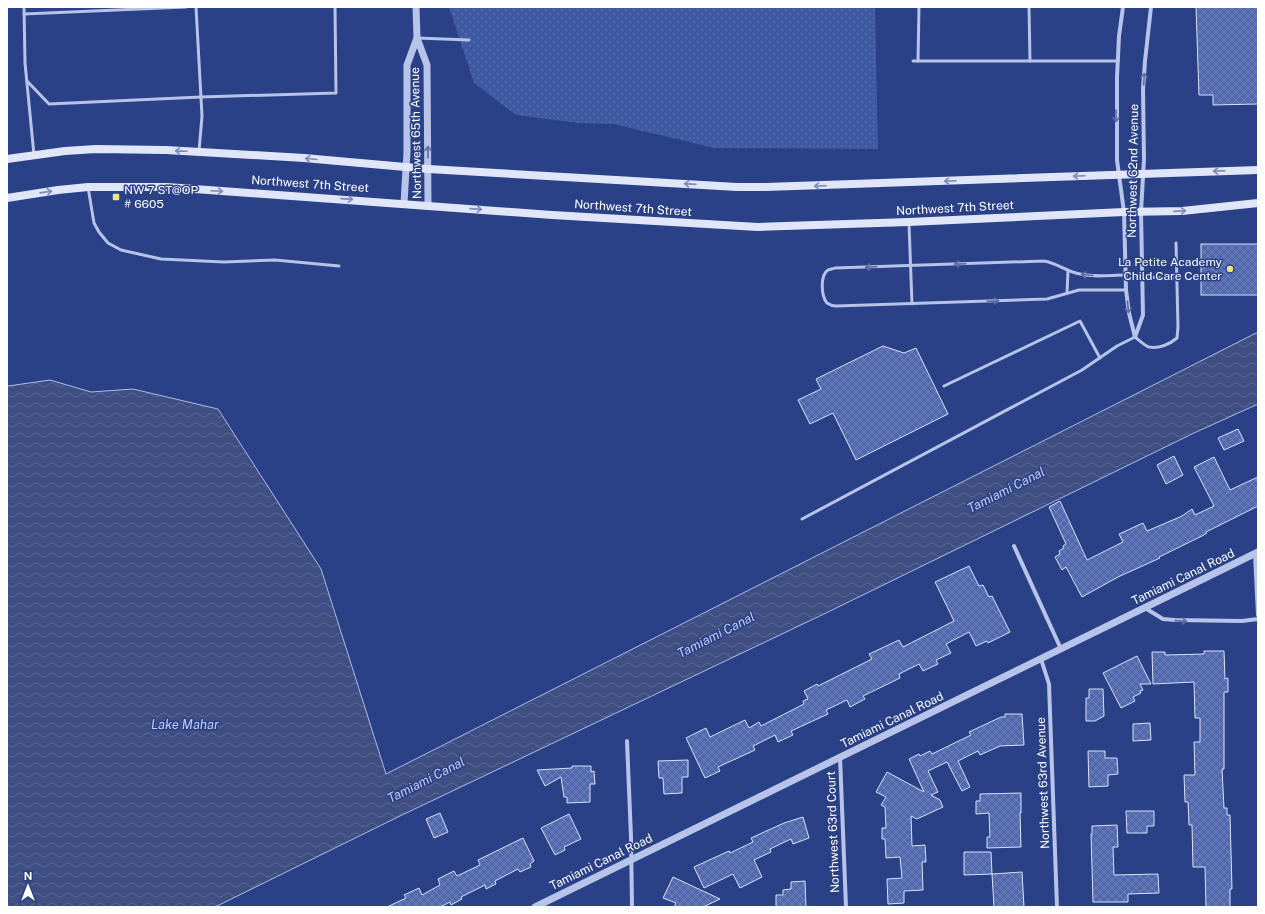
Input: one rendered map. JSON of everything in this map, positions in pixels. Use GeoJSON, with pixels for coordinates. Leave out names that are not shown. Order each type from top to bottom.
{"type":"FeatureCollection","features":[{"type":"Feature","properties":{"kind":"main road","name":"Northwest 7th Street"},"geometry":{"type":"LineString","coordinates":[[7,159],[96,149],[199,152],[428,169],[723,186],[766,187],[1258,170]]}},
{"type":"Feature","properties":{"kind":"main road","name":"Northwest 7th Street"},"geometry":{"type":"LineString","coordinates":[[7,198],[88,187],[166,187],[758,227],[1182,211],[1258,202]]}},
{"type":"Feature","properties":{"kind":"street","name":"Northwest 65th Avenue"},"geometry":{"type":"LineString","coordinates":[[416,7],[417,38],[427,65],[428,205]]}},
{"type":"Feature","properties":{"kind":"street","name":"Northwest 62nd Avenue"},"geometry":{"type":"LineString","coordinates":[[1123,7],[1118,61],[1116,112],[1117,160],[1124,212],[1128,313],[1135,337]]}},
{"type":"Feature","properties":{"kind":"street","name":"Northwest 62nd Avenue"},"geometry":{"type":"LineString","coordinates":[[1135,337],[1143,315],[1141,212],[1143,174],[1144,61],[1151,7]]}},
{"type":"Feature","properties":{"kind":"street","name":"Northwest 65th Avenue"},"geometry":{"type":"LineString","coordinates":[[404,203],[407,152],[407,65],[417,38]]}},
{"type":"Feature","properties":{"kind":"street"},"geometry":{"type":"LineString","coordinates":[[1014,546],[1061,649]]}},
{"type":"Feature","properties":{"kind":"street"},"geometry":{"type":"LineString","coordinates":[[1256,553],[1258,616]]}},
{"type":"Feature","properties":{"kind":"street","name":"Tamiami Canal Road"},"geometry":{"type":"LineString","coordinates":[[535,907],[1256,553]]}},
{"type":"Feature","properties":{"kind":"street"},"geometry":{"type":"LineString","coordinates":[[1145,608],[1163,619],[1242,621],[1258,619]]}},
{"type":"Feature","properties":{"kind":"street","name":"Northwest 63rd Avenue"},"geometry":{"type":"LineString","coordinates":[[1041,659],[1049,684],[1057,907]]}},
{"type":"Feature","properties":{"kind":"street"},"geometry":{"type":"LineString","coordinates":[[627,742],[632,907]]}},
{"type":"Feature","properties":{"kind":"street","name":"Northwest 63rd Court"},"geometry":{"type":"LineString","coordinates":[[840,757],[846,907]]}},
{"type":"Feature","properties":{"kind":"lane"},"geometry":{"type":"LineString","coordinates":[[24,7],[25,63],[34,155]]}},
{"type":"Feature","properties":{"kind":"lane"},"geometry":{"type":"LineString","coordinates":[[24,14],[186,7]]}},
{"type":"Feature","properties":{"kind":"lane"},"geometry":{"type":"LineString","coordinates":[[196,7],[202,116],[199,152]]}},
{"type":"Feature","properties":{"kind":"lane"},"geometry":{"type":"LineString","coordinates":[[27,81],[49,104],[336,93],[335,7]]}},
{"type":"Feature","properties":{"kind":"lane"},"geometry":{"type":"LineString","coordinates":[[918,61],[919,7]]}},
{"type":"Feature","properties":{"kind":"lane"},"geometry":{"type":"LineString","coordinates":[[1029,7],[1030,61]]}},
{"type":"Feature","properties":{"kind":"lane"},"geometry":{"type":"LineString","coordinates":[[417,38],[469,40]]}},
{"type":"Feature","properties":{"kind":"lane"},"geometry":{"type":"LineString","coordinates":[[913,61],[1118,61]]}},
{"type":"Feature","properties":{"kind":"lane"},"geometry":{"type":"LineString","coordinates":[[88,187],[94,223],[108,243],[122,250],[161,259],[224,262],[275,260],[339,266]]}},
{"type":"Feature","properties":{"kind":"lane"},"geometry":{"type":"LineString","coordinates":[[909,222],[912,304]]}},
{"type":"Feature","properties":{"kind":"lane"},"geometry":{"type":"LineString","coordinates":[[802,519],[1082,370],[1117,346],[1135,337],[1148,347],[1163,346],[1172,343],[1177,338],[1176,243]]}},
{"type":"Feature","properties":{"kind":"lane"},"geometry":{"type":"LineString","coordinates":[[1126,275],[1089,276],[1068,271],[1056,264],[1044,261],[835,268],[828,270],[824,274],[822,288],[826,302],[830,305],[836,306],[1047,299],[1079,290],[1126,290]]}},
{"type":"Feature","properties":{"kind":"lane"},"geometry":{"type":"LineString","coordinates":[[1067,293],[1068,271]]}},
{"type":"Feature","properties":{"kind":"lane"},"geometry":{"type":"LineString","coordinates":[[1143,277],[1177,278]]}},
{"type":"Feature","properties":{"kind":"lane"},"geometry":{"type":"LineString","coordinates":[[944,386],[1080,321],[1100,358]]}},
{"type":"Feature","properties":{"kind":"shaded area"},"geometry":{"type":"Polygon","coordinates":[[[449,7],[875,7],[878,149],[714,148],[614,124],[578,123],[516,115],[474,83],[449,7]]]}},
{"type":"Feature","properties":{"kind":"water","name":"Lake Mahar"},"geometry":{"type":"Polygon","coordinates":[[[1258,332],[1258,404],[1194,433],[826,613],[402,815],[215,907],[7,907],[8,386],[50,380],[91,392],[133,389],[218,409],[321,569],[386,774],[1258,332]]]}},
{"type":"Feature","properties":{"kind":"building"},"geometry":{"type":"Polygon","coordinates":[[[1196,7],[1258,7],[1258,104],[1213,105],[1213,95],[1199,95],[1196,7]]]}},
{"type":"Feature","properties":{"kind":"building","name":"La Petite Academy Child Care Center"},"geometry":{"type":"Polygon","coordinates":[[[1201,244],[1258,244],[1258,295],[1201,295],[1201,244]]]}},
{"type":"Feature","properties":{"kind":"building"},"geometry":{"type":"Polygon","coordinates":[[[883,346],[904,353],[916,348],[948,414],[856,460],[833,413],[810,424],[798,400],[821,389],[816,379],[883,346]]]}},
{"type":"Feature","properties":{"kind":"building"},"geometry":{"type":"Polygon","coordinates":[[[1238,429],[1244,441],[1224,450],[1218,438],[1238,429]]]}},
{"type":"Feature","properties":{"kind":"building"},"geometry":{"type":"Polygon","coordinates":[[[1174,456],[1183,475],[1166,484],[1157,465],[1174,456]]]}},
{"type":"Feature","properties":{"kind":"building"},"geometry":{"type":"Polygon","coordinates":[[[1214,457],[1230,490],[1258,477],[1258,506],[1159,557],[1160,558],[1118,577],[1082,597],[1066,567],[1062,570],[1055,557],[1060,554],[1059,551],[1064,548],[1063,546],[1066,544],[1049,507],[1060,501],[1087,560],[1123,542],[1119,534],[1143,523],[1147,531],[1182,516],[1192,509],[1195,515],[1214,506],[1194,467],[1214,457]]]}},
{"type":"Feature","properties":{"kind":"building"},"geometry":{"type":"Polygon","coordinates":[[[969,566],[979,586],[983,585],[989,597],[992,596],[1010,632],[988,643],[987,641],[976,646],[969,632],[946,644],[951,653],[936,660],[938,664],[923,671],[919,664],[899,674],[900,678],[863,696],[865,699],[850,707],[847,700],[826,710],[828,714],[791,731],[793,735],[778,742],[775,735],[753,746],[755,750],[718,767],[720,771],[705,778],[686,738],[706,728],[710,737],[745,720],[749,728],[759,722],[761,726],[804,704],[803,701],[808,699],[804,691],[817,684],[818,686],[872,659],[869,654],[899,640],[903,647],[954,621],[935,582],[969,566]]]}},
{"type":"Feature","properties":{"kind":"building"},"geometry":{"type":"Polygon","coordinates":[[[1204,651],[1224,651],[1225,679],[1228,678],[1228,692],[1224,692],[1224,769],[1222,769],[1224,808],[1227,808],[1227,815],[1230,815],[1232,889],[1230,889],[1230,907],[1206,907],[1205,867],[1193,867],[1192,825],[1189,825],[1188,802],[1185,802],[1184,775],[1195,775],[1194,742],[1200,742],[1200,718],[1195,718],[1194,682],[1153,684],[1152,652],[1165,652],[1165,655],[1204,654],[1204,651]]]}},
{"type":"Feature","properties":{"kind":"building"},"geometry":{"type":"Polygon","coordinates":[[[1137,656],[1151,684],[1140,684],[1143,690],[1140,691],[1141,693],[1133,697],[1135,701],[1121,708],[1103,673],[1137,656]]]}},
{"type":"Feature","properties":{"kind":"building"},"geometry":{"type":"Polygon","coordinates":[[[1089,689],[1103,689],[1104,716],[1095,721],[1086,721],[1086,698],[1089,698],[1089,689]]]}},
{"type":"Feature","properties":{"kind":"building"},"geometry":{"type":"Polygon","coordinates":[[[1005,714],[1022,714],[1024,745],[1000,746],[980,755],[978,751],[958,761],[970,787],[962,791],[947,762],[928,771],[938,792],[931,795],[940,800],[943,807],[917,819],[911,816],[912,846],[925,845],[926,862],[922,862],[923,890],[904,891],[904,903],[888,904],[887,879],[902,878],[900,857],[886,858],[885,839],[882,839],[882,828],[886,828],[885,807],[881,805],[886,797],[876,792],[887,772],[924,792],[909,759],[930,751],[932,754],[971,735],[969,732],[1001,717],[1005,717],[1005,714]]]}},
{"type":"Feature","properties":{"kind":"building"},"geometry":{"type":"Polygon","coordinates":[[[1150,723],[1151,740],[1133,741],[1133,724],[1150,723]]]}},
{"type":"Feature","properties":{"kind":"building"},"geometry":{"type":"Polygon","coordinates":[[[1088,751],[1105,751],[1105,758],[1117,758],[1118,774],[1108,775],[1108,786],[1089,787],[1088,751]]]}},
{"type":"Feature","properties":{"kind":"building"},"geometry":{"type":"Polygon","coordinates":[[[688,760],[688,777],[682,777],[682,793],[664,794],[663,778],[659,778],[658,761],[688,760]]]}},
{"type":"Feature","properties":{"kind":"building"},"geometry":{"type":"Polygon","coordinates":[[[572,766],[591,766],[591,772],[594,771],[595,784],[590,784],[590,802],[567,803],[567,797],[564,797],[561,777],[545,786],[537,770],[572,768],[572,766]]]}},
{"type":"Feature","properties":{"kind":"building"},"geometry":{"type":"Polygon","coordinates":[[[1021,793],[1021,847],[987,848],[987,837],[990,837],[989,813],[976,814],[976,801],[980,801],[980,794],[1021,793]]]}},
{"type":"Feature","properties":{"kind":"building"},"geometry":{"type":"Polygon","coordinates":[[[1126,811],[1154,811],[1154,826],[1147,826],[1147,833],[1127,833],[1126,811]]]}},
{"type":"Feature","properties":{"kind":"building"},"geometry":{"type":"Polygon","coordinates":[[[440,813],[448,832],[434,838],[426,819],[440,813]]]}},
{"type":"Feature","properties":{"kind":"building"},"geometry":{"type":"Polygon","coordinates":[[[569,814],[581,839],[564,847],[565,850],[555,855],[541,828],[569,814]]]}},
{"type":"Feature","properties":{"kind":"building"},"geometry":{"type":"Polygon","coordinates":[[[803,817],[809,838],[793,844],[791,839],[770,849],[771,852],[754,860],[762,877],[740,888],[733,874],[704,888],[694,867],[753,842],[751,838],[784,823],[803,817]]]}},
{"type":"Feature","properties":{"kind":"building"},"geometry":{"type":"Polygon","coordinates":[[[1117,825],[1118,847],[1113,847],[1114,875],[1158,874],[1159,893],[1128,894],[1128,902],[1093,902],[1092,826],[1117,825]]]}},
{"type":"Feature","properties":{"kind":"building"},"geometry":{"type":"Polygon","coordinates":[[[523,838],[534,861],[530,864],[531,867],[520,872],[518,869],[495,881],[496,884],[486,889],[485,885],[461,897],[462,899],[451,905],[450,902],[440,907],[387,907],[406,898],[404,895],[419,888],[422,895],[440,885],[438,879],[454,871],[457,876],[480,865],[478,860],[523,838]]]}},
{"type":"Feature","properties":{"kind":"building"},"geometry":{"type":"Polygon","coordinates":[[[964,852],[991,852],[992,874],[964,875],[964,852]]]}},
{"type":"Feature","properties":{"kind":"building"},"geometry":{"type":"Polygon","coordinates":[[[1022,872],[1024,907],[994,907],[992,874],[1022,872]]]}},
{"type":"Feature","properties":{"kind":"building"},"geometry":{"type":"Polygon","coordinates":[[[673,877],[720,899],[703,907],[674,907],[676,903],[663,898],[673,877]]]}},
{"type":"Feature","properties":{"kind":"building"},"geometry":{"type":"Polygon","coordinates":[[[805,881],[806,907],[776,907],[776,895],[783,895],[783,890],[791,889],[791,882],[805,881]]]}},
{"type":"Feature","properties":{"kind":"place","name":"NW 7 ST@OP # 6605"},"geometry":{"type":"Point","coordinates":[116,197]}},
{"type":"Feature","properties":{"kind":"place","name":"La Petite Academy Child Care Center"},"geometry":{"type":"Point","coordinates":[1230,269]}},
{"type":"Feature","properties":{"kind":"water label","name":"Tamiami Canal"},"geometry":{"type":"Point","coordinates":[1006,490]}},
{"type":"Feature","properties":{"kind":"water label","name":"Tamiami Canal"},"geometry":{"type":"Point","coordinates":[716,635]}},
{"type":"Feature","properties":{"kind":"water label","name":"Tamiami Canal"},"geometry":{"type":"Point","coordinates":[426,780]}}]}
